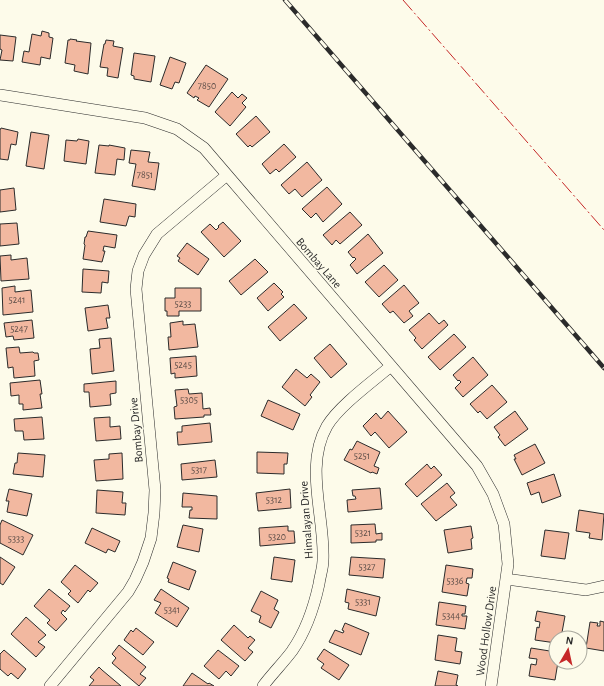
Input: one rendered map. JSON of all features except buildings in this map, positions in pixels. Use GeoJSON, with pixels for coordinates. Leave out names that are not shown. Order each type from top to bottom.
{"type":"FeatureCollection","features":[{"type":"Feature","properties":{"kind":"street","name":"Bombay Lane"},"geometry":{"type":"LineString","coordinates":[[0,95],[145,118],[177,129],[204,148],[477,466],[493,494],[504,524],[508,564],[506,579]]}},
{"type":"Feature","properties":{"kind":"street","name":"Bombay Drive"},"geometry":{"type":"LineString","coordinates":[[50,686],[128,592],[143,562],[151,538],[155,490],[136,289],[138,271],[144,255],[157,234],[227,175]]}},
{"type":"Feature","properties":{"kind":"street","name":"Himalayan Drive"},"geometry":{"type":"LineString","coordinates":[[263,686],[292,650],[311,614],[317,594],[323,561],[322,534],[315,466],[319,445],[327,426],[340,410],[391,366]]}},
{"type":"Feature","properties":{"kind":"street"},"geometry":{"type":"LineString","coordinates":[[506,579],[586,590],[604,586]]}},
{"type":"Feature","properties":{"kind":"street","name":"Wood Hollow Drive"},"geometry":{"type":"LineString","coordinates":[[491,686],[506,579]]}},
{"type":"Feature","properties":{"kind":"railway"},"geometry":{"type":"LineString","coordinates":[[285,0],[604,368]]}},
{"type":"Feature","properties":{"kind":"power"},"geometry":{"type":"LineString","coordinates":[[403,0],[604,230]]}}]}
